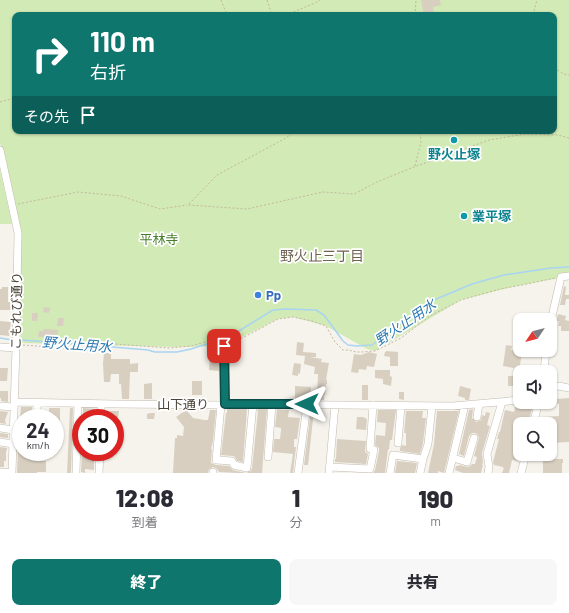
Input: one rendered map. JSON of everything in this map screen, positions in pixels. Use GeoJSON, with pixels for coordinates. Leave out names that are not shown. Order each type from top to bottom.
{"type":"FeatureCollection","features":[{"type":"Feature","properties":{"kind":"street","name":"こもれび通り"},"geometry":{"type":"LineString","coordinates":[[0,150],[18,233],[14,409]]}},
{"type":"Feature","properties":{"kind":"street"},"geometry":{"type":"LineString","coordinates":[[553,313],[561,277],[569,276]]}},
{"type":"Feature","properties":{"kind":"street"},"geometry":{"type":"LineString","coordinates":[[0,347],[16,346]]}},
{"type":"Feature","properties":{"kind":"street"},"geometry":{"type":"LineString","coordinates":[[224,346],[223,404],[216,460],[232,461],[234,465],[247,468],[253,404]]}},
{"type":"Feature","properties":{"kind":"street"},"geometry":{"type":"LineString","coordinates":[[557,386],[569,388]]}},
{"type":"Feature","properties":{"kind":"street","name":"山下通り"},"geometry":{"type":"LineString","coordinates":[[0,406],[37,402],[101,404],[453,406],[513,401]]}},
{"type":"Feature","properties":{"kind":"street"},"geometry":{"type":"LineString","coordinates":[[37,402],[37,409]]}},
{"type":"Feature","properties":{"kind":"street"},"geometry":{"type":"LineString","coordinates":[[488,473],[489,467],[487,454],[502,402]]}},
{"type":"Feature","properties":{"kind":"street"},"geometry":{"type":"LineString","coordinates":[[76,473],[78,403]]}},
{"type":"Feature","properties":{"kind":"street"},"geometry":{"type":"LineString","coordinates":[[101,404],[101,409]]}},
{"type":"Feature","properties":{"kind":"street"},"geometry":{"type":"LineString","coordinates":[[268,457],[272,404]]}},
{"type":"Feature","properties":{"kind":"street"},"geometry":{"type":"LineString","coordinates":[[298,473],[307,404]]}},
{"type":"Feature","properties":{"kind":"street"},"geometry":{"type":"LineString","coordinates":[[477,417],[479,404]]}},
{"type":"Feature","properties":{"kind":"street"},"geometry":{"type":"LineString","coordinates":[[335,405],[329,470],[370,469],[374,450],[370,449],[373,405]]}},
{"type":"Feature","properties":{"kind":"street"},"geometry":{"type":"LineString","coordinates":[[449,473],[465,405]]}},
{"type":"Feature","properties":{"kind":"street"},"geometry":{"type":"LineString","coordinates":[[398,443],[402,406]]}},
{"type":"Feature","properties":{"kind":"street"},"geometry":{"type":"LineString","coordinates":[[420,473],[428,444],[432,406]]}},
{"type":"Feature","properties":{"kind":"street"},"geometry":{"type":"LineString","coordinates":[[0,428],[12,430]]}},
{"type":"Feature","properties":{"kind":"street"},"geometry":{"type":"LineString","coordinates":[[453,458],[467,462],[474,438]]}},
{"type":"Feature","properties":{"kind":"street"},"geometry":{"type":"LineString","coordinates":[[0,442],[12,444]]}},
{"type":"Feature","properties":{"kind":"street"},"geometry":{"type":"LineString","coordinates":[[390,473],[393,455],[423,459]]}},
{"type":"Feature","properties":{"kind":"street","name":"こもれび通り"},"geometry":{"type":"LineString","coordinates":[[12,461],[12,473]]}},
{"type":"Feature","properties":{"kind":"street"},"geometry":{"type":"LineString","coordinates":[[99,473],[100,461]]}},
{"type":"Feature","properties":{"kind":"street"},"geometry":{"type":"LineString","coordinates":[[521,473],[524,461]]}},
{"type":"Feature","properties":{"kind":"street"},"geometry":{"type":"LineString","coordinates":[[0,472],[12,473]]}},
{"type":"Feature","properties":{"kind":"path"},"geometry":{"type":"LineString","coordinates":[[221,0],[226,12]]}},
{"type":"Feature","properties":{"kind":"path"},"geometry":{"type":"LineString","coordinates":[[268,0],[271,12]]}},
{"type":"Feature","properties":{"kind":"path"},"geometry":{"type":"LineString","coordinates":[[293,12],[320,0]]}},
{"type":"Feature","properties":{"kind":"path"},"geometry":{"type":"LineString","coordinates":[[415,12],[416,0]]}},
{"type":"Feature","properties":{"kind":"path"},"geometry":{"type":"LineString","coordinates":[[534,12],[536,0]]}},
{"type":"Feature","properties":{"kind":"path"},"geometry":{"type":"LineString","coordinates":[[557,70],[569,75]]}},
{"type":"Feature","properties":{"kind":"path"},"geometry":{"type":"LineString","coordinates":[[0,102],[12,99]]}},
{"type":"Feature","properties":{"kind":"path"},"geometry":{"type":"LineString","coordinates":[[188,205],[218,175],[291,134]]}},
{"type":"Feature","properties":{"kind":"path"},"geometry":{"type":"LineString","coordinates":[[414,167],[421,142],[420,134]]}},
{"type":"Feature","properties":{"kind":"path"},"geometry":{"type":"LineString","coordinates":[[12,205],[78,192],[120,196],[160,209],[188,205],[247,209],[323,192],[354,194],[377,182],[414,167],[489,140],[525,134],[558,135],[569,138]]}},
{"type":"Feature","properties":{"kind":"path"},"geometry":{"type":"LineString","coordinates":[[224,346],[249,335],[278,319],[293,317],[326,326],[335,342],[343,350],[356,352],[375,351],[401,338],[430,316],[461,300],[500,289],[561,277]]}},
{"type":"Feature","properties":{"kind":"path"},"geometry":{"type":"LineString","coordinates":[[16,346],[100,351],[101,343],[169,348],[191,346],[205,342],[222,334]]}},
{"type":"Feature","properties":{"kind":"green space","name":"平林寺"},"geometry":{"type":"Polygon","coordinates":[[[0,0],[569,0],[569,276],[512,287],[461,300],[375,351],[367,349],[326,326],[293,317],[278,319],[224,346],[174,347],[21,343],[19,227],[0,142],[0,0]]]}},
{"type":"Feature","properties":{"kind":"green space"},"geometry":{"type":"Polygon","coordinates":[[[0,170],[12,224],[0,224],[0,170]]]}},
{"type":"Feature","properties":{"kind":"building"},"geometry":{"type":"Polygon","coordinates":[[[421,0],[440,0],[441,5],[433,7],[434,12],[423,12],[421,0]]]}},
{"type":"Feature","properties":{"kind":"building"},"geometry":{"type":"Polygon","coordinates":[[[564,286],[566,287],[565,295],[569,295],[569,299],[566,299],[565,305],[560,305],[564,286]]]}},
{"type":"Feature","properties":{"kind":"building"},"geometry":{"type":"Polygon","coordinates":[[[2,287],[8,287],[8,302],[12,302],[11,310],[0,310],[0,289],[2,289],[2,287]]]}},
{"type":"Feature","properties":{"kind":"building"},"geometry":{"type":"Polygon","coordinates":[[[44,307],[50,308],[49,313],[43,312],[44,307]]]}},
{"type":"Feature","properties":{"kind":"building"},"geometry":{"type":"Polygon","coordinates":[[[32,313],[38,313],[37,321],[32,321],[32,313]]]}},
{"type":"Feature","properties":{"kind":"building"},"geometry":{"type":"Polygon","coordinates":[[[558,314],[566,316],[565,320],[569,321],[569,331],[561,331],[561,326],[558,326],[559,321],[557,321],[558,314]]]}},
{"type":"Feature","properties":{"kind":"building"},"geometry":{"type":"Polygon","coordinates":[[[58,318],[64,318],[63,326],[57,326],[58,318]]]}},
{"type":"Feature","properties":{"kind":"building"},"geometry":{"type":"Polygon","coordinates":[[[0,321],[11,322],[9,336],[0,335],[0,321]]]}},
{"type":"Feature","properties":{"kind":"building"},"geometry":{"type":"Polygon","coordinates":[[[44,329],[58,330],[58,335],[54,334],[54,337],[38,337],[39,331],[43,331],[44,329]]]}},
{"type":"Feature","properties":{"kind":"building"},"geometry":{"type":"Polygon","coordinates":[[[297,342],[304,343],[303,352],[316,353],[316,357],[310,357],[322,359],[321,362],[329,363],[324,400],[317,400],[318,374],[314,374],[315,367],[304,364],[305,356],[296,355],[297,342]]]}},
{"type":"Feature","properties":{"kind":"building"},"geometry":{"type":"Polygon","coordinates":[[[506,345],[512,346],[511,350],[513,350],[513,357],[521,357],[520,365],[513,365],[513,368],[503,366],[506,345]]]}},
{"type":"Feature","properties":{"kind":"building"},"geometry":{"type":"Polygon","coordinates":[[[217,350],[219,350],[219,371],[209,370],[210,359],[217,359],[217,350]]]}},
{"type":"Feature","properties":{"kind":"building"},"geometry":{"type":"Polygon","coordinates":[[[386,351],[398,352],[398,366],[390,366],[390,357],[384,356],[386,351]]]}},
{"type":"Feature","properties":{"kind":"building"},"geometry":{"type":"Polygon","coordinates":[[[369,352],[377,354],[374,367],[367,366],[366,370],[359,369],[358,373],[351,372],[354,354],[361,355],[369,352]]]}},
{"type":"Feature","properties":{"kind":"building"},"geometry":{"type":"Polygon","coordinates":[[[104,353],[111,354],[111,359],[130,359],[130,364],[138,363],[138,372],[130,372],[129,399],[122,399],[119,374],[111,374],[110,382],[104,382],[104,353]]]}},
{"type":"Feature","properties":{"kind":"building"},"geometry":{"type":"Polygon","coordinates":[[[294,363],[301,364],[300,374],[298,373],[298,376],[292,375],[294,363]]]}},
{"type":"Feature","properties":{"kind":"building"},"geometry":{"type":"Polygon","coordinates":[[[0,368],[8,368],[7,381],[0,381],[0,368]]]}},
{"type":"Feature","properties":{"kind":"building"},"geometry":{"type":"Polygon","coordinates":[[[375,370],[390,370],[390,376],[392,377],[391,386],[383,384],[383,379],[375,378],[375,370]]]}},
{"type":"Feature","properties":{"kind":"building"},"geometry":{"type":"Polygon","coordinates":[[[508,376],[513,376],[513,386],[508,386],[508,376]]]}},
{"type":"Feature","properties":{"kind":"building"},"geometry":{"type":"Polygon","coordinates":[[[192,381],[202,381],[202,395],[192,395],[192,381]]]}},
{"type":"Feature","properties":{"kind":"building"},"geometry":{"type":"Polygon","coordinates":[[[152,383],[152,399],[144,399],[144,384],[152,383]]]}},
{"type":"Feature","properties":{"kind":"building"},"geometry":{"type":"Polygon","coordinates":[[[362,385],[368,385],[368,400],[362,400],[362,385]]]}},
{"type":"Feature","properties":{"kind":"building"},"geometry":{"type":"Polygon","coordinates":[[[295,386],[311,387],[310,400],[295,400],[295,386]]]}},
{"type":"Feature","properties":{"kind":"building"},"geometry":{"type":"Polygon","coordinates":[[[460,386],[471,389],[469,400],[465,400],[465,398],[458,396],[460,386]]]}},
{"type":"Feature","properties":{"kind":"building"},"geometry":{"type":"Polygon","coordinates":[[[0,391],[8,391],[8,402],[1,401],[0,391]]]}},
{"type":"Feature","properties":{"kind":"building"},"geometry":{"type":"Polygon","coordinates":[[[399,392],[404,392],[404,400],[399,399],[399,392]]]}},
{"type":"Feature","properties":{"kind":"building"},"geometry":{"type":"Polygon","coordinates":[[[569,398],[569,442],[557,443],[557,417],[542,417],[559,416],[559,404],[557,404],[557,399],[569,398]]]}},
{"type":"Feature","properties":{"kind":"building"},"geometry":{"type":"Polygon","coordinates":[[[21,407],[32,407],[32,409],[21,409],[21,407]]]}},
{"type":"Feature","properties":{"kind":"building"},"geometry":{"type":"Polygon","coordinates":[[[49,408],[60,408],[60,409],[49,408]]]}},
{"type":"Feature","properties":{"kind":"building"},"geometry":{"type":"Polygon","coordinates":[[[70,408],[73,408],[71,473],[67,473],[70,408]]]}},
{"type":"Feature","properties":{"kind":"building"},"geometry":{"type":"Polygon","coordinates":[[[227,409],[247,409],[243,462],[237,461],[233,456],[221,455],[227,409]]]}},
{"type":"Feature","properties":{"kind":"building"},"geometry":{"type":"Polygon","coordinates":[[[258,409],[267,409],[262,473],[246,473],[251,471],[252,468],[257,411],[258,409]]]}},
{"type":"Feature","properties":{"kind":"building"},"geometry":{"type":"Polygon","coordinates":[[[277,409],[289,410],[288,417],[300,418],[297,439],[294,439],[294,447],[296,447],[293,473],[290,473],[293,454],[273,452],[274,439],[280,439],[281,430],[281,428],[275,427],[277,409]]]}},
{"type":"Feature","properties":{"kind":"building"},"geometry":{"type":"Polygon","coordinates":[[[473,409],[472,418],[476,422],[481,420],[482,415],[485,416],[486,412],[490,413],[487,425],[490,426],[482,453],[483,465],[481,473],[463,473],[455,470],[456,466],[459,465],[468,467],[475,464],[477,457],[474,456],[479,437],[475,433],[472,433],[469,436],[464,456],[459,454],[469,410],[473,409]]]}},
{"type":"Feature","properties":{"kind":"building"},"geometry":{"type":"Polygon","coordinates":[[[515,409],[532,409],[530,417],[513,417],[513,460],[509,473],[502,473],[504,468],[494,465],[493,462],[499,439],[497,439],[505,410],[514,412],[515,409]]]}},
{"type":"Feature","properties":{"kind":"building"},"geometry":{"type":"Polygon","coordinates":[[[186,410],[193,418],[208,420],[210,410],[216,410],[211,449],[211,463],[229,466],[233,470],[246,473],[219,472],[213,467],[209,469],[208,473],[173,473],[175,438],[177,438],[177,435],[183,436],[184,427],[176,417],[186,410]]]}},
{"type":"Feature","properties":{"kind":"building"},"geometry":{"type":"Polygon","coordinates":[[[311,410],[314,410],[308,465],[304,465],[311,410]]]}},
{"type":"Feature","properties":{"kind":"building"},"geometry":{"type":"Polygon","coordinates":[[[378,410],[396,410],[392,440],[390,440],[389,450],[388,449],[385,473],[373,473],[379,451],[379,448],[375,445],[376,435],[385,436],[386,423],[377,422],[378,410]]]}},
{"type":"Feature","properties":{"kind":"building"},"geometry":{"type":"Polygon","coordinates":[[[0,411],[8,412],[5,420],[6,424],[0,423],[0,411]]]}},
{"type":"Feature","properties":{"kind":"building"},"geometry":{"type":"Polygon","coordinates":[[[406,411],[423,411],[422,418],[426,418],[420,454],[400,451],[402,445],[406,446],[406,433],[404,433],[406,411]]]}},
{"type":"Feature","properties":{"kind":"building"},"geometry":{"type":"Polygon","coordinates":[[[437,411],[459,411],[444,473],[438,471],[438,473],[428,473],[434,444],[437,411]]]}},
{"type":"Feature","properties":{"kind":"building"},"geometry":{"type":"Polygon","coordinates":[[[155,413],[154,419],[147,419],[147,414],[155,413]]]}},
{"type":"Feature","properties":{"kind":"building"},"geometry":{"type":"Polygon","coordinates":[[[357,417],[367,419],[366,430],[356,429],[357,417]]]}},
{"type":"Feature","properties":{"kind":"building"},"geometry":{"type":"Polygon","coordinates":[[[0,433],[8,434],[8,438],[0,437],[0,433]]]}},
{"type":"Feature","properties":{"kind":"building"},"geometry":{"type":"Polygon","coordinates":[[[337,439],[366,441],[365,452],[368,454],[366,464],[335,462],[337,439]]]}},
{"type":"Feature","properties":{"kind":"building"},"geometry":{"type":"Polygon","coordinates":[[[0,447],[7,448],[4,467],[0,467],[0,447]]]}},
{"type":"Feature","properties":{"kind":"building"},"geometry":{"type":"Polygon","coordinates":[[[557,459],[563,459],[562,473],[543,473],[543,461],[557,461],[557,459]]]}},
{"type":"Feature","properties":{"kind":"building"},"geometry":{"type":"Polygon","coordinates":[[[18,461],[46,461],[46,472],[17,473],[18,461]]]}},
{"type":"Feature","properties":{"kind":"building"},"geometry":{"type":"Polygon","coordinates":[[[82,461],[94,461],[94,470],[85,469],[85,473],[81,472],[82,461]]]}},
{"type":"Feature","properties":{"kind":"building"},"geometry":{"type":"Polygon","coordinates":[[[397,461],[417,463],[415,473],[395,473],[397,461]]]}},
{"type":"Feature","properties":{"kind":"waterway","name":"野火止用水"},"geometry":{"type":"LineString","coordinates":[[21,340],[148,350],[155,352],[177,352],[226,338],[273,310],[286,309],[316,310],[324,315],[343,341],[348,345],[372,345],[427,303],[472,284],[504,275],[551,268],[569,267]]}},
{"type":"Feature","properties":{"kind":"waterway","name":"野火止用水"},"geometry":{"type":"LineString","coordinates":[[0,338],[12,340]]}},
{"type":"Feature","properties":{"kind":"place","name":"野火止塚"},"geometry":{"type":"Point","coordinates":[454,140]}},
{"type":"Feature","properties":{"kind":"place","name":"業平塚"},"geometry":{"type":"Point","coordinates":[464,216]}},
{"type":"Feature","properties":{"kind":"place","name":"Pp"},"geometry":{"type":"Point","coordinates":[258,295]}},
{"type":"Feature","properties":{"kind":"district","name":"野火止三丁目"},"geometry":{"type":"Point","coordinates":[322,255]}},
{"type":"Feature","properties":{"kind":"route"},"geometry":{"type":"LineString","coordinates":[[224,346],[225,404],[307,404]]}}]}
